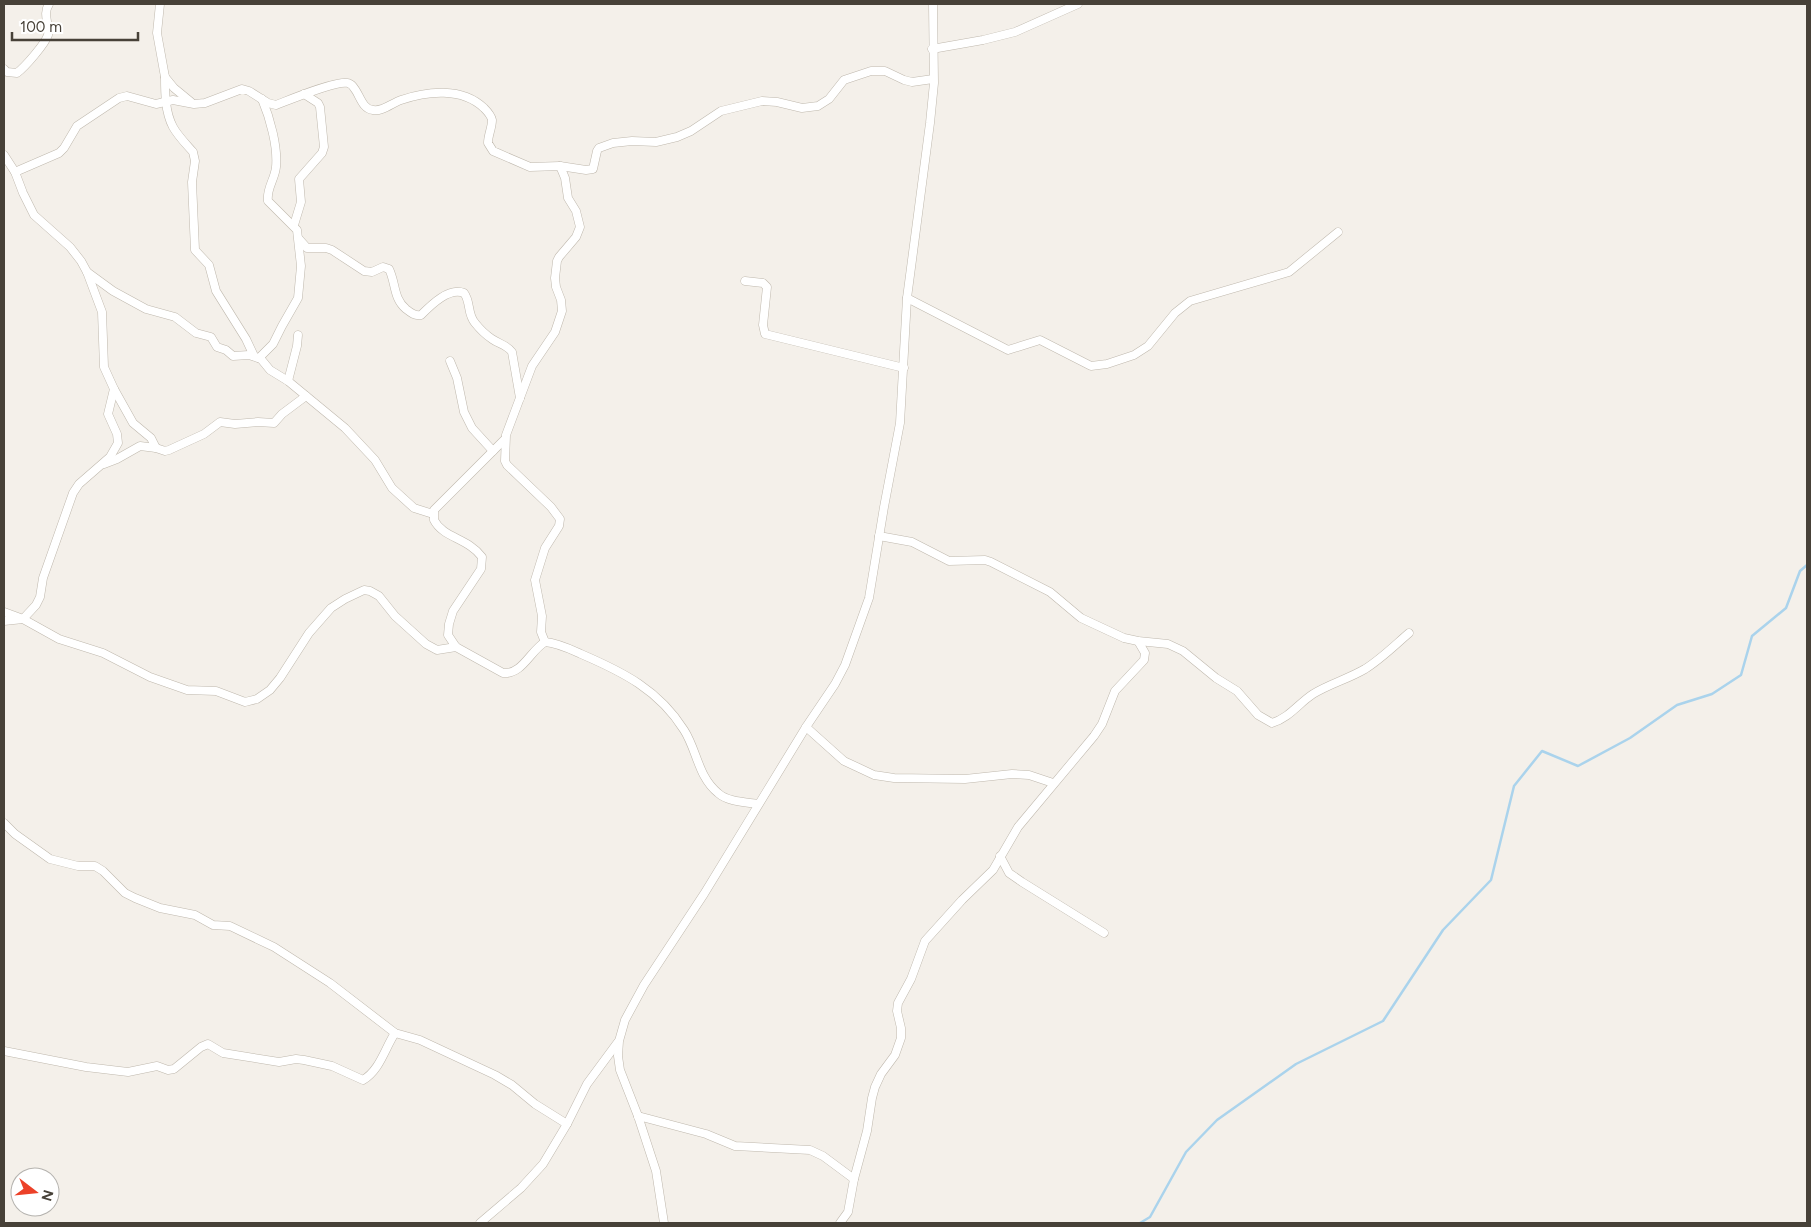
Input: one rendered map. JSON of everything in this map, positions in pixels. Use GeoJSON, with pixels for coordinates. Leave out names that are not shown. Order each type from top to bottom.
{"type":"FeatureCollection","features":[{"type":"Feature","properties":{"kind":"street"},"geometry":{"type":"LineString","coordinates":[[4,69],[7,72],[17,73],[23,69],[46,40],[48,30],[45,15],[49,4]]}},
{"type":"Feature","properties":{"kind":"street"},"geometry":{"type":"LineString","coordinates":[[160,4],[157,33],[165,76],[166,102],[170,121],[174,129],[193,152],[192,182],[195,250],[208,265],[216,291],[257,357],[270,370],[288,381],[345,428],[375,460],[392,488],[414,508],[433,514]]}},
{"type":"Feature","properties":{"kind":"street"},"geometry":{"type":"LineString","coordinates":[[664,1223],[656,1172],[638,1116],[620,1070],[618,1056],[619,1041],[626,1020],[644,985],[704,894],[806,726],[840,675],[869,598],[899,435],[907,298],[930,123],[933,79],[933,4]]}},
{"type":"Feature","properties":{"kind":"street"},"geometry":{"type":"LineString","coordinates":[[932,49],[1015,32],[1078,4]]}},
{"type":"Feature","properties":{"kind":"street"},"geometry":{"type":"LineString","coordinates":[[15,172],[59,153],[77,126],[119,98],[127,96],[156,104],[178,101],[194,104],[204,103],[242,89],[276,105],[332,85],[350,83],[367,108],[378,110],[405,99],[438,92],[449,92],[476,100],[489,114],[492,121],[488,143],[493,151],[530,167],[560,166],[590,170],[594,166],[597,150],[606,145],[632,141],[656,142],[677,137],[691,131],[721,111],[762,102],[777,102],[802,108],[818,106],[829,99],[844,80],[871,71],[885,71],[912,82],[933,79]]}},
{"type":"Feature","properties":{"kind":"street"},"geometry":{"type":"LineString","coordinates":[[165,76],[174,88],[194,104]]}},
{"type":"Feature","properties":{"kind":"street"},"geometry":{"type":"LineString","coordinates":[[294,225],[301,202],[299,178],[322,153],[324,147],[320,107],[318,103],[304,94]]}},
{"type":"Feature","properties":{"kind":"street"},"geometry":{"type":"LineString","coordinates":[[88,272],[113,291],[146,309],[175,317],[197,334],[211,337],[217,347],[226,350],[234,356],[257,357],[273,344],[298,298],[301,266],[298,230],[268,201],[268,191],[275,174],[276,161],[269,117],[262,99]]}},
{"type":"Feature","properties":{"kind":"street"},"geometry":{"type":"LineString","coordinates":[[4,155],[15,172],[34,214],[70,247],[88,272],[102,312],[104,367],[130,420],[151,438],[156,448]]}},
{"type":"Feature","properties":{"kind":"street"},"geometry":{"type":"LineString","coordinates":[[545,642],[541,632],[542,616],[535,580],[545,548],[559,526],[560,519],[552,507],[504,461],[504,440],[532,366],[549,343],[560,321],[562,311],[561,300],[556,287],[556,269],[559,256],[574,241],[580,227],[576,212],[568,198],[560,166]]}},
{"type":"Feature","properties":{"kind":"street"},"geometry":{"type":"LineString","coordinates":[[907,298],[1008,350],[1040,340],[1091,366],[1099,365],[1134,355],[1148,346],[1175,313],[1190,301],[1289,272],[1338,232]]}},
{"type":"Feature","properties":{"kind":"street"},"geometry":{"type":"LineString","coordinates":[[299,239],[307,248],[332,250],[364,271],[372,272],[383,267],[389,269],[396,297],[414,315],[421,315],[434,302],[445,296],[458,292],[464,293],[467,296],[469,312],[475,324],[492,339],[512,352],[520,398]]}},
{"type":"Feature","properties":{"kind":"street"},"geometry":{"type":"LineString","coordinates":[[745,281],[763,283],[767,287],[763,325],[765,334],[904,368]]}},
{"type":"Feature","properties":{"kind":"street"},"geometry":{"type":"LineString","coordinates":[[288,381],[298,335]]}},
{"type":"Feature","properties":{"kind":"street"},"geometry":{"type":"LineString","coordinates":[[450,361],[457,378],[464,412],[472,428],[493,452]]}},
{"type":"Feature","properties":{"kind":"street"},"geometry":{"type":"LineString","coordinates":[[4,621],[23,619],[40,597],[43,578],[73,493],[79,484],[110,456],[118,443],[117,434],[108,414],[114,389]]}},
{"type":"Feature","properties":{"kind":"street"},"geometry":{"type":"LineString","coordinates":[[102,464],[118,459],[137,446],[169,450],[204,434],[220,422],[235,424],[274,423],[282,414],[306,396]]}},
{"type":"Feature","properties":{"kind":"street"},"geometry":{"type":"LineString","coordinates":[[504,440],[434,510],[434,520],[442,531],[462,540],[478,552],[482,557],[483,563],[458,603],[449,624],[448,636],[456,647],[497,670],[509,674],[518,670],[534,651],[545,642],[551,642],[567,648],[616,669],[636,681],[659,700],[684,729],[698,764],[714,790],[728,798],[758,804]]}},
{"type":"Feature","properties":{"kind":"street"},"geometry":{"type":"LineString","coordinates":[[879,536],[912,542],[949,561],[985,560],[991,562],[1050,592],[1081,618],[1124,638],[1168,644],[1183,651],[1216,678],[1237,691],[1258,715],[1272,723],[1280,721],[1315,693],[1378,661],[1409,633]]}},
{"type":"Feature","properties":{"kind":"street"},"geometry":{"type":"LineString","coordinates":[[4,612],[23,619],[59,639],[103,653],[150,677],[187,690],[216,692],[245,702],[257,699],[270,690],[280,678],[309,632],[331,608],[364,590],[379,596],[395,616],[426,644],[437,650],[456,647]]}},
{"type":"Feature","properties":{"kind":"street"},"geometry":{"type":"LineString","coordinates":[[840,1223],[848,1212],[875,1087],[881,1074],[895,1055],[901,1038],[902,1028],[896,1011],[898,1003],[911,979],[925,941],[962,900],[993,870],[1018,827],[1094,736],[1102,724],[1115,692],[1144,660],[1145,653],[1138,641]]}},
{"type":"Feature","properties":{"kind":"street"},"geometry":{"type":"LineString","coordinates":[[806,726],[844,760],[881,777],[964,779],[1012,774],[1029,775],[1054,783]]}},
{"type":"Feature","properties":{"kind":"street"},"geometry":{"type":"LineString","coordinates":[[4,823],[15,834],[50,859],[78,866],[95,866],[109,876],[125,893],[134,898],[160,908],[195,915],[213,925],[230,926],[274,947],[330,983],[394,1032],[420,1040],[495,1075],[566,1124]]}},
{"type":"Feature","properties":{"kind":"street"},"geometry":{"type":"LineString","coordinates":[[1000,856],[1009,873],[1104,933]]}},
{"type":"Feature","properties":{"kind":"street"},"geometry":{"type":"LineString","coordinates":[[4,1051],[128,1072],[157,1066],[168,1070],[174,1069],[201,1047],[208,1044],[223,1053],[279,1062],[296,1059],[332,1066],[363,1080],[378,1065],[385,1047],[394,1032]]}},
{"type":"Feature","properties":{"kind":"street"},"geometry":{"type":"LineString","coordinates":[[480,1223],[521,1188],[543,1164],[587,1084],[619,1041]]}},
{"type":"Feature","properties":{"kind":"street"},"geometry":{"type":"LineString","coordinates":[[638,1116],[706,1134],[735,1146],[810,1150],[823,1156],[854,1179]]}},
{"type":"Feature","properties":{"kind":"waterway"},"geometry":{"type":"LineString","coordinates":[[1140,1223],[1150,1217],[1186,1152],[1217,1120],[1296,1064],[1383,1021],[1443,930],[1491,880],[1514,786],[1542,751],[1578,766],[1630,738],[1677,705],[1712,694],[1741,675],[1752,636],[1786,608],[1800,571],[1807,565]]}}]}
